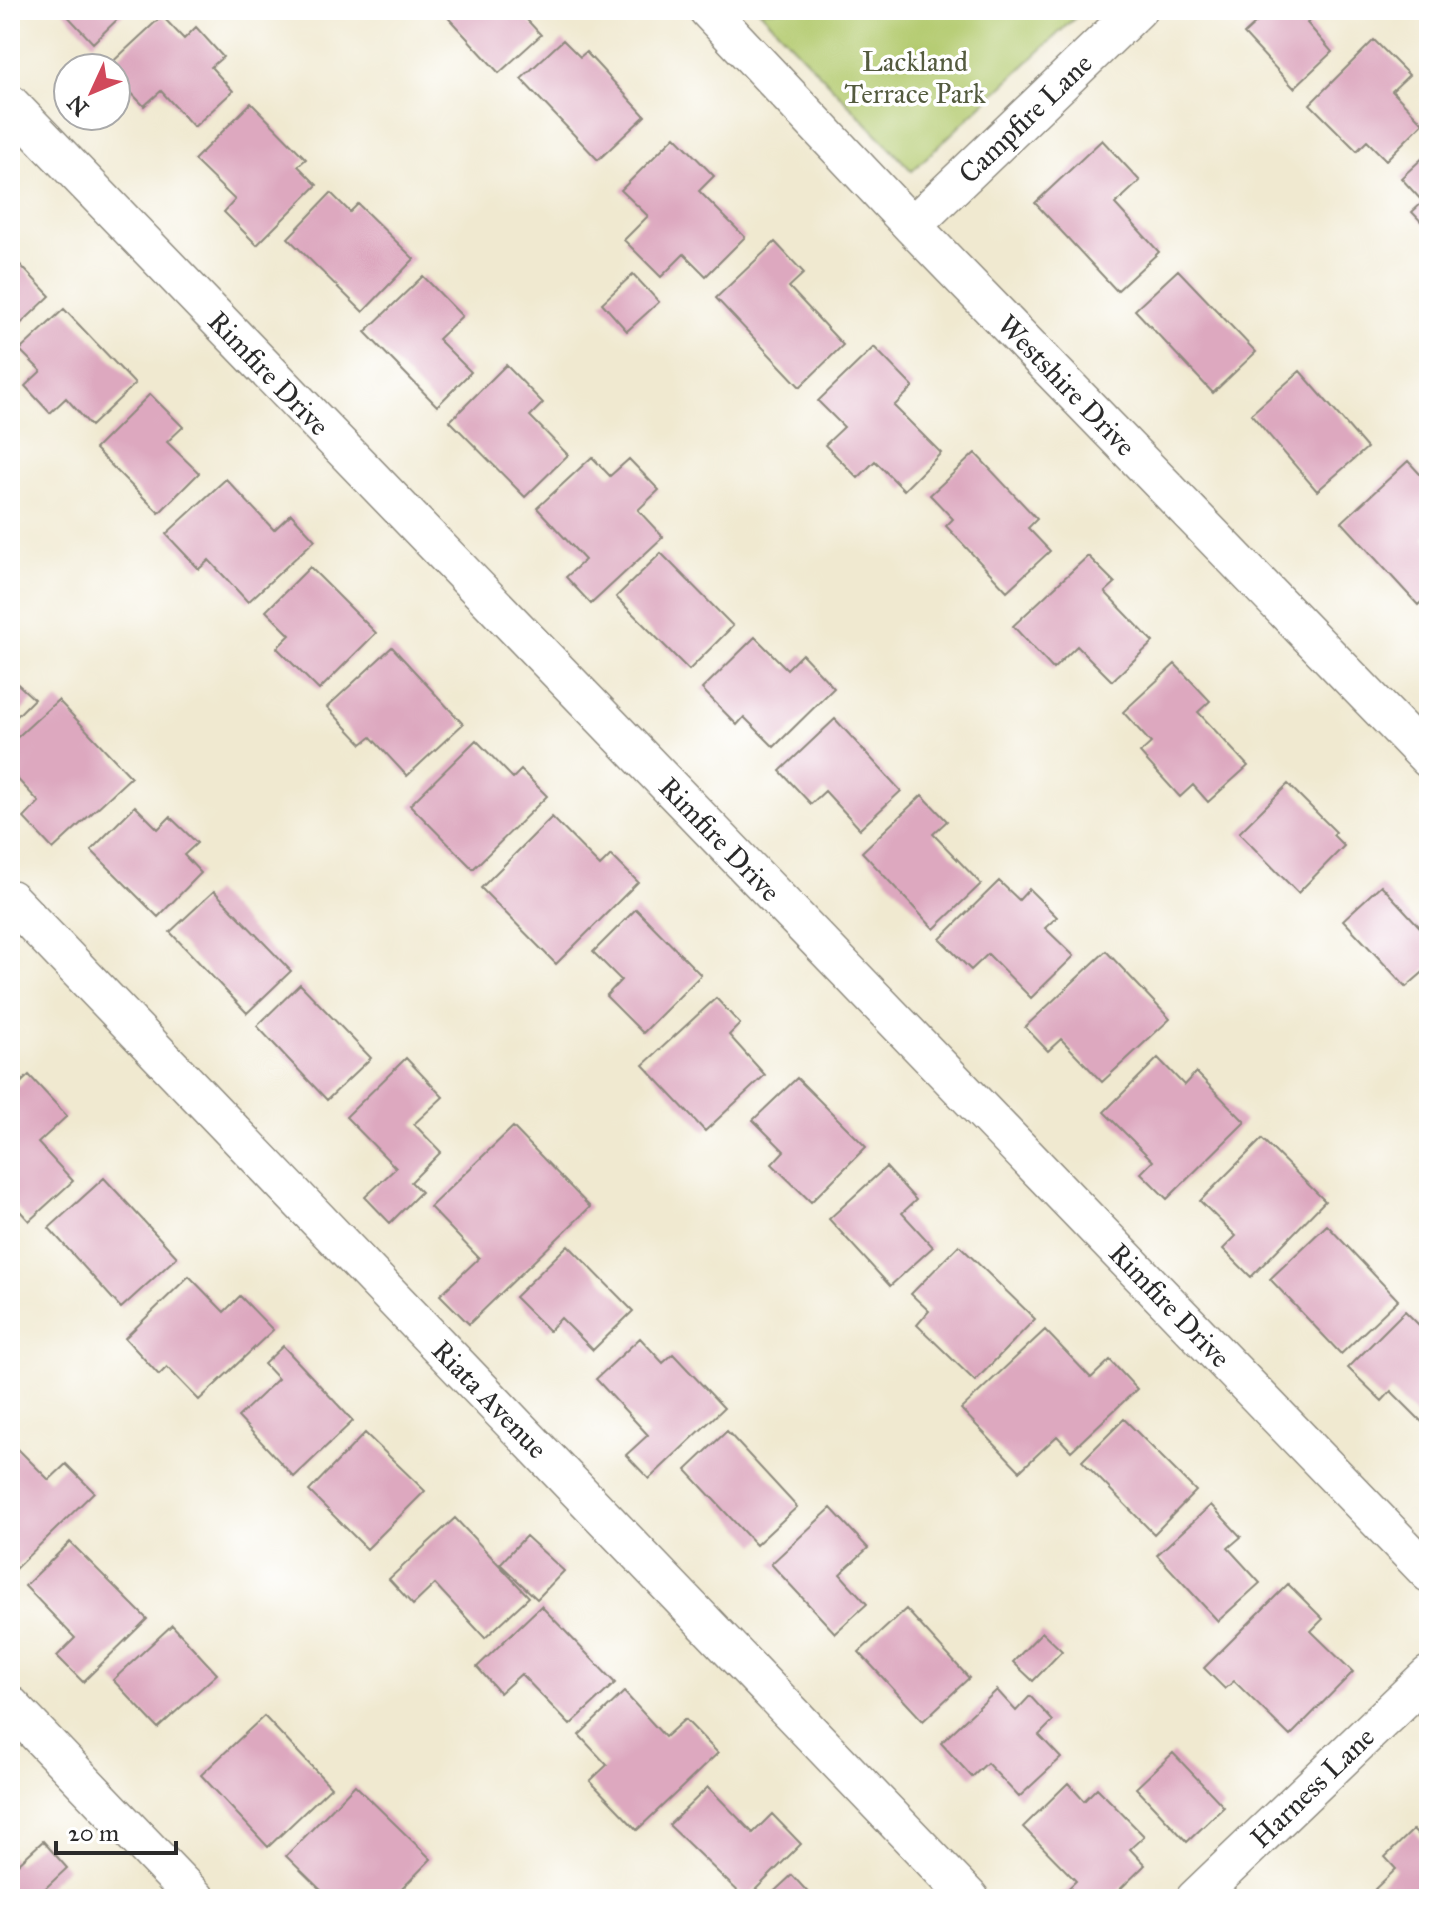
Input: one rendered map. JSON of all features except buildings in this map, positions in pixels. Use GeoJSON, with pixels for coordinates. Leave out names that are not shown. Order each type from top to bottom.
{"type":"FeatureCollection","features":[{"type":"Feature","properties":{"kind":"street","name":"Westshire Drive"},"geometry":{"type":"LineString","coordinates":[[708,10],[912,226],[1429,759]]}},
{"type":"Feature","properties":{"kind":"street","name":"Campfire Lane"},"geometry":{"type":"LineString","coordinates":[[912,226],[1137,10]]}},
{"type":"Feature","properties":{"kind":"street","name":"Rimfire Drive"},"geometry":{"type":"LineString","coordinates":[[10,104],[1429,1573]]}},
{"type":"Feature","properties":{"kind":"street","name":"Riata Avenue"},"geometry":{"type":"LineString","coordinates":[[10,899],[970,1899]]}},
{"type":"Feature","properties":{"kind":"street","name":"Harness Lane"},"geometry":{"type":"LineString","coordinates":[[1195,1899],[1429,1675]]}},
{"type":"Feature","properties":{"kind":"street"},"geometry":{"type":"LineString","coordinates":[[10,1705],[196,1899]]}},
{"type":"Feature","properties":{"kind":"green space","name":"Lackland Terrace Park"},"geometry":{"type":"Polygon","coordinates":[[[759,10],[1083,10],[912,171],[759,10]]]}}]}
